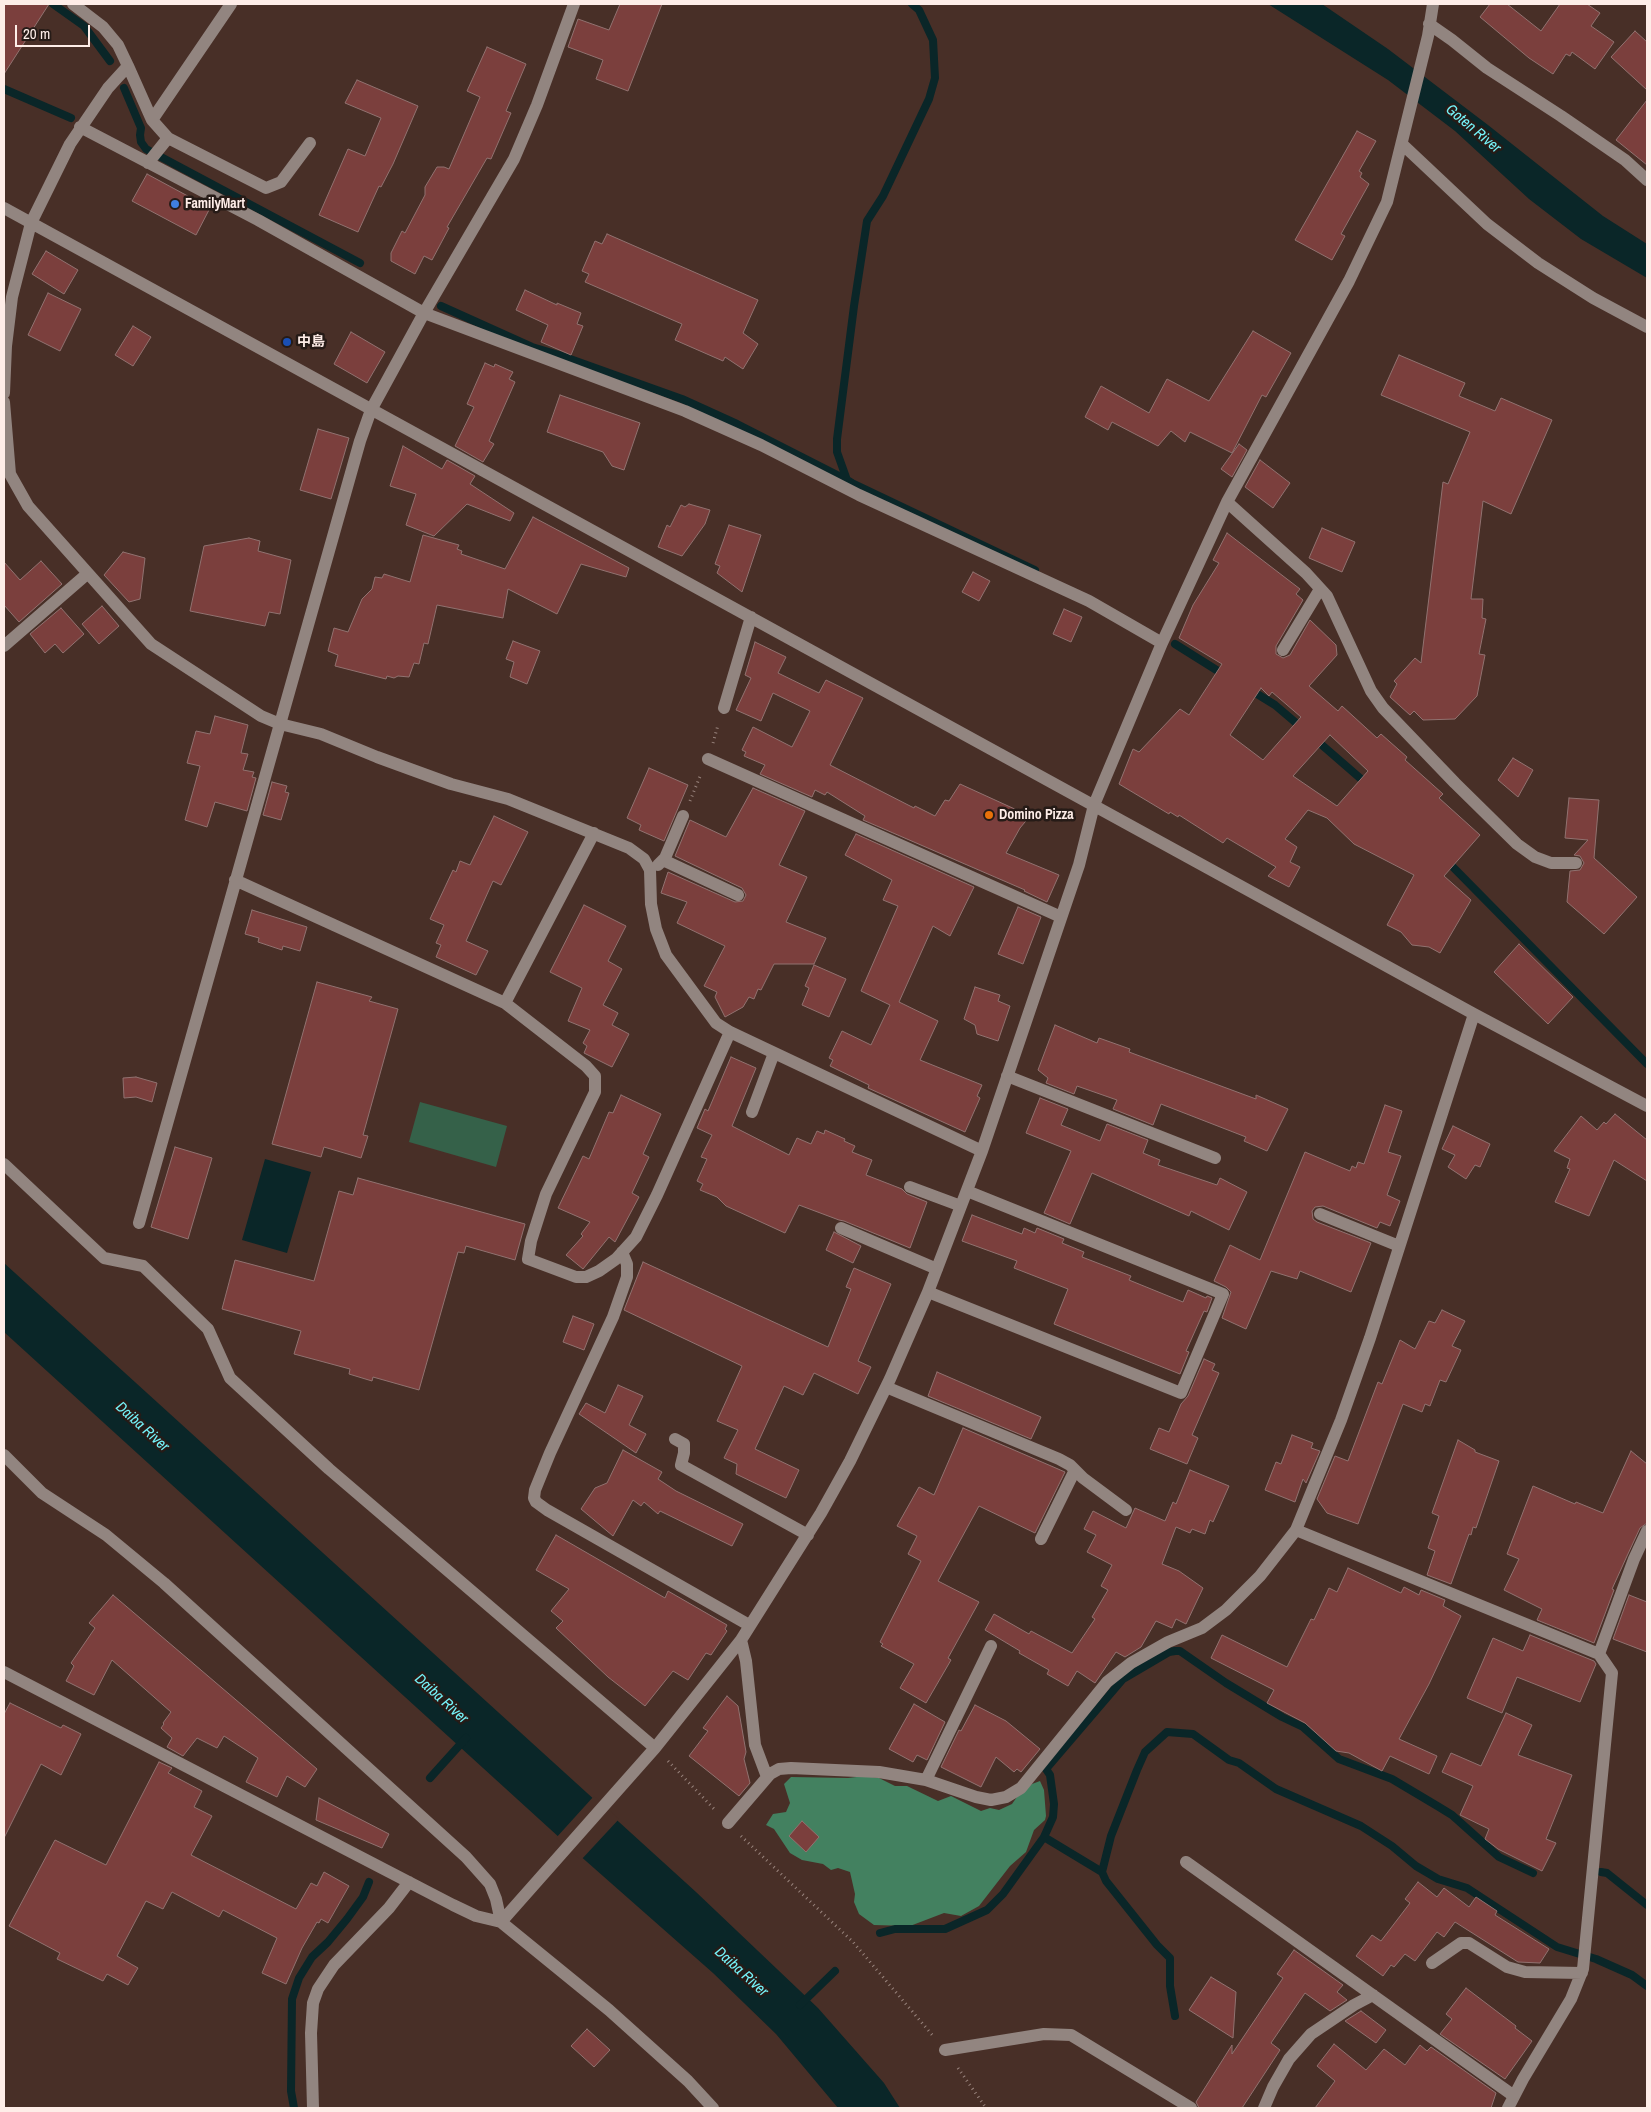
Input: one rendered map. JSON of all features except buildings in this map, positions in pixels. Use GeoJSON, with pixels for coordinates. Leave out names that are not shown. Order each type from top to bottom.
{"type":"FeatureCollection","features":[{"type":"Feature","properties":{"kind":"street"},"geometry":{"type":"LineString","coordinates":[[73,4],[89,8],[118,45],[156,126],[158,152]]}},
{"type":"Feature","properties":{"kind":"street"},"geometry":{"type":"LineString","coordinates":[[152,120],[231,4]]}},
{"type":"Feature","properties":{"kind":"street"},"geometry":{"type":"LineString","coordinates":[[140,1223],[235,880],[360,441],[371,410],[424,313],[514,159],[537,105],[574,4]]}},
{"type":"Feature","properties":{"kind":"street"},"geometry":{"type":"LineString","coordinates":[[501,1922],[652,1752],[740,1640],[808,1535],[850,1461],[886,1387],[937,1270],[982,1151],[1078,865],[1094,805],[1162,643],[1227,502],[1349,281],[1387,202],[1433,4]]}},
{"type":"Feature","properties":{"kind":"street"},"geometry":{"type":"LineString","coordinates":[[1428,30],[1452,40],[1487,68],[1562,116],[1625,160],[1647,180]]}},
{"type":"Feature","properties":{"kind":"street"},"geometry":{"type":"LineString","coordinates":[[4,393],[6,346],[12,297],[31,224],[80,127],[108,88],[128,66]]}},
{"type":"Feature","properties":{"kind":"street"},"geometry":{"type":"LineString","coordinates":[[80,127],[266,188],[281,182],[310,142]]}},
{"type":"Feature","properties":{"kind":"street"},"geometry":{"type":"LineString","coordinates":[[1402,144],[1487,224],[1538,263],[1593,298],[1647,327]]}},
{"type":"Feature","properties":{"kind":"street"},"geometry":{"type":"LineString","coordinates":[[158,152],[258,220],[424,313],[685,411],[753,441],[860,495],[1089,601],[1162,643]]}},
{"type":"Feature","properties":{"kind":"street"},"geometry":{"type":"LineString","coordinates":[[4,208],[1474,1014],[1647,1106]]}},
{"type":"Feature","properties":{"kind":"street"},"geometry":{"type":"LineString","coordinates":[[4,402],[7,472],[28,506],[151,644],[261,716],[280,724],[321,734],[451,784],[508,799],[629,848],[644,859],[650,870],[650,904],[656,929],[666,955],[716,1022],[730,1032],[982,1151]]}},
{"type":"Feature","properties":{"kind":"street"},"geometry":{"type":"LineString","coordinates":[[1227,502],[1306,573],[1320,589],[1330,603],[1371,691],[1383,708],[1517,844],[1535,857],[1551,863],[1576,863]]}},
{"type":"Feature","properties":{"kind":"street"},"geometry":{"type":"LineString","coordinates":[[4,646],[87,574]]}},
{"type":"Feature","properties":{"kind":"street"},"geometry":{"type":"LineString","coordinates":[[1283,650],[1320,589]]}},
{"type":"Feature","properties":{"kind":"street"},"geometry":{"type":"LineString","coordinates":[[724,708],[751,617]]}},
{"type":"Feature","properties":{"kind":"street"},"geometry":{"type":"LineString","coordinates":[[708,759],[1061,916]]}},
{"type":"Feature","properties":{"kind":"street"},"geometry":{"type":"LineString","coordinates":[[650,870],[663,860],[683,816]]}},
{"type":"Feature","properties":{"kind":"street"},"geometry":{"type":"LineString","coordinates":[[505,1004],[594,833]]}},
{"type":"Feature","properties":{"kind":"street"},"geometry":{"type":"LineString","coordinates":[[663,860],[738,895]]}},
{"type":"Feature","properties":{"kind":"street"},"geometry":{"type":"LineString","coordinates":[[235,880],[505,1004],[586,1066],[595,1076],[594,1092],[546,1194],[531,1241],[528,1260],[576,1277],[586,1277],[599,1271],[622,1252],[636,1237],[730,1032]]}},
{"type":"Feature","properties":{"kind":"street"},"geometry":{"type":"LineString","coordinates":[[728,1823],[767,1777],[779,1769],[878,1772],[926,1780],[976,1797],[991,1800],[1006,1797],[1021,1788],[1107,1682],[1131,1663],[1168,1642],[1202,1628],[1226,1610],[1260,1576],[1296,1530],[1341,1420],[1370,1338],[1474,1014]]}},
{"type":"Feature","properties":{"kind":"street"},"geometry":{"type":"LineString","coordinates":[[752,1112],[774,1053]]}},
{"type":"Feature","properties":{"kind":"street"},"geometry":{"type":"LineString","coordinates":[[1007,1076],[1215,1158]]}},
{"type":"Feature","properties":{"kind":"street"},"geometry":{"type":"LineString","coordinates":[[4,1164],[104,1258],[143,1266],[208,1328],[230,1378],[652,1752]]}},
{"type":"Feature","properties":{"kind":"street"},"geometry":{"type":"LineString","coordinates":[[910,1187],[961,1206]]}},
{"type":"Feature","properties":{"kind":"street"},"geometry":{"type":"LineString","coordinates":[[928,1292],[1180,1392],[1223,1294],[967,1191]]}},
{"type":"Feature","properties":{"kind":"street"},"geometry":{"type":"LineString","coordinates":[[1320,1214],[1399,1246]]}},
{"type":"Feature","properties":{"kind":"street"},"geometry":{"type":"LineString","coordinates":[[841,1228],[937,1270]]}},
{"type":"Feature","properties":{"kind":"street"},"geometry":{"type":"LineString","coordinates":[[622,1252],[627,1264],[627,1277],[612,1317],[550,1453],[535,1490],[534,1498],[540,1505],[749,1625]]}},
{"type":"Feature","properties":{"kind":"street"},"geometry":{"type":"LineString","coordinates":[[886,1387],[1059,1459],[1126,1510]]}},
{"type":"Feature","properties":{"kind":"street"},"geometry":{"type":"LineString","coordinates":[[675,1439],[684,1444],[684,1453],[680,1465],[808,1535]]}},
{"type":"Feature","properties":{"kind":"street"},"geometry":{"type":"LineString","coordinates":[[4,1456],[42,1492],[106,1535],[164,1583],[466,1857],[490,1884],[496,1899],[501,1922]]}},
{"type":"Feature","properties":{"kind":"street"},"geometry":{"type":"LineString","coordinates":[[1041,1539],[1075,1470]]}},
{"type":"Feature","properties":{"kind":"street"},"geometry":{"type":"LineString","coordinates":[[1296,1530],[1599,1654],[1612,1673],[1583,1969],[1571,1999],[1508,2108]]}},
{"type":"Feature","properties":{"kind":"street"},"geometry":{"type":"LineString","coordinates":[[1599,1654],[1634,1559],[1647,1531]]}},
{"type":"Feature","properties":{"kind":"street"},"geometry":{"type":"LineString","coordinates":[[740,1640],[746,1661],[755,1745],[767,1777]]}},
{"type":"Feature","properties":{"kind":"street"},"geometry":{"type":"LineString","coordinates":[[926,1780],[991,1646]]}},
{"type":"Feature","properties":{"kind":"street"},"geometry":{"type":"LineString","coordinates":[[4,1672],[476,1916],[501,1922],[609,2010],[688,2081],[713,2108]]}},
{"type":"Feature","properties":{"kind":"street"},"geometry":{"type":"LineString","coordinates":[[1186,1862],[1514,2096]]}},
{"type":"Feature","properties":{"kind":"street"},"geometry":{"type":"LineString","coordinates":[[313,2108],[311,2033],[313,2003],[318,1989],[334,1965],[389,1908],[409,1882]]}},
{"type":"Feature","properties":{"kind":"street"},"geometry":{"type":"LineString","coordinates":[[1432,1963],[1461,1943],[1469,1943],[1507,1967],[1525,1972],[1583,1969]]}},
{"type":"Feature","properties":{"kind":"street"},"geometry":{"type":"LineString","coordinates":[[1264,2108],[1289,2058],[1310,2034],[1373,1996]]}},
{"type":"Feature","properties":{"kind":"street"},"geometry":{"type":"LineString","coordinates":[[945,2050],[1044,2034],[1071,2035],[1191,2108]]}},
{"type":"Feature","properties":{"kind":"path"},"geometry":{"type":"LineString","coordinates":[[652,1752],[853,1942],[945,2050],[986,2108]]}},
{"type":"Feature","properties":{"kind":"green space"},"geometry":{"type":"Polygon","coordinates":[[[420,1102],[507,1126],[496,1167],[409,1142],[420,1102]]]}},
{"type":"Feature","properties":{"kind":"green space"},"geometry":{"type":"Polygon","coordinates":[[[865,1776],[879,1778],[895,1786],[907,1786],[938,1801],[951,1796],[981,1811],[990,1808],[999,1810],[1012,1804],[1019,1794],[1032,1784],[1040,1781],[1044,1790],[1046,1816],[1045,1820],[1034,1830],[1026,1852],[1010,1866],[979,1906],[961,1916],[944,1913],[910,1926],[874,1925],[859,1914],[854,1902],[855,1894],[850,1872],[838,1868],[831,1870],[823,1864],[802,1860],[790,1853],[774,1829],[766,1825],[773,1814],[786,1812],[790,1803],[784,1784],[791,1777],[848,1778],[865,1776]]]}},
{"type":"Feature","properties":{"kind":"water","name":"Goten River"},"geometry":{"type":"Polygon","coordinates":[[[1268,4],[1322,4],[1388,49],[1603,216],[1647,244],[1647,278],[1581,239],[1529,199],[1455,131],[1388,80],[1268,4]]]}},
{"type":"Feature","properties":{"kind":"water"},"geometry":{"type":"Polygon","coordinates":[[[265,1159],[311,1172],[287,1253],[242,1240],[265,1159]]]}},
{"type":"Feature","properties":{"kind":"water","name":"Daiba River"},"geometry":{"type":"Polygon","coordinates":[[[4,1263],[696,1892],[818,2008],[884,2083],[900,2108],[838,2108],[776,2034],[713,1973],[561,1839],[4,1332],[4,1263]]]}},
{"type":"Feature","properties":{"kind":"pier"},"geometry":{"type":"Polygon","coordinates":[[[594,1796],[619,1819],[581,1860],[556,1838],[594,1796]]]}},
{"type":"Feature","properties":{"kind":"waterway"},"geometry":{"type":"LineString","coordinates":[[53,4],[84,26],[110,61]]}},
{"type":"Feature","properties":{"kind":"waterway"},"geometry":{"type":"LineString","coordinates":[[912,4],[919,10],[933,40],[935,78],[929,99],[883,196],[867,221],[854,306],[837,439],[837,452],[847,480],[852,483],[1035,570]]}},
{"type":"Feature","properties":{"kind":"waterway"},"geometry":{"type":"LineString","coordinates":[[124,88],[141,128],[141,142],[146,149],[360,263]]}},
{"type":"Feature","properties":{"kind":"waterway"},"geometry":{"type":"LineString","coordinates":[[4,89],[71,118]]}},
{"type":"Feature","properties":{"kind":"waterway"},"geometry":{"type":"LineString","coordinates":[[441,306],[532,347],[682,399],[737,424],[847,480]]}},
{"type":"Feature","properties":{"kind":"waterway"},"geometry":{"type":"LineString","coordinates":[[1175,644],[1226,676]]}},
{"type":"Feature","properties":{"kind":"waterway"},"geometry":{"type":"LineString","coordinates":[[1249,689],[1275,705],[1302,728]]}},
{"type":"Feature","properties":{"kind":"waterway"},"geometry":{"type":"LineString","coordinates":[[1315,739],[1368,785]]}},
{"type":"Feature","properties":{"kind":"waterway"},"geometry":{"type":"LineString","coordinates":[[1447,861],[1647,1064]]}},
{"type":"Feature","properties":{"kind":"waterway"},"geometry":{"type":"LineString","coordinates":[[1044,1837],[1053,1817],[1054,1804],[1050,1775],[1046,1769],[1123,1679],[1169,1652],[1180,1651],[1226,1683],[1282,1717],[1303,1727],[1339,1759],[1392,1779],[1452,1815],[1499,1857],[1533,1873]]}},
{"type":"Feature","properties":{"kind":"waterway"},"geometry":{"type":"LineString","coordinates":[[880,1933],[895,1929],[945,1929],[987,1910],[1003,1894],[1044,1837],[1102,1872],[1111,1836],[1145,1752],[1167,1732],[1193,1734],[1229,1760],[1239,1763],[1276,1789],[1361,1826],[1392,1846],[1416,1866],[1438,1879],[1467,1888],[1557,1947],[1596,1959],[1632,1975],[1647,1986]]}},
{"type":"Feature","properties":{"kind":"waterway"},"geometry":{"type":"LineString","coordinates":[[430,1778],[466,1738]]}},
{"type":"Feature","properties":{"kind":"waterway"},"geometry":{"type":"LineString","coordinates":[[1102,1872],[1106,1881],[1157,1945],[1170,1958],[1170,1986],[1175,2016]]}},
{"type":"Feature","properties":{"kind":"waterway"},"geometry":{"type":"LineString","coordinates":[[1601,1872],[1607,1873],[1647,1905]]}},
{"type":"Feature","properties":{"kind":"waterway"},"geometry":{"type":"LineString","coordinates":[[294,2108],[291,2091],[292,1999],[299,1978],[312,1957],[328,1942],[347,1919],[363,1897],[369,1882]]}},
{"type":"Feature","properties":{"kind":"waterway"},"geometry":{"type":"LineString","coordinates":[[800,2005],[835,1971]]}},
{"type":"Feature","properties":{"kind":"place","name":"FamilyMart"},"geometry":{"type":"Point","coordinates":[175,204]}},
{"type":"Feature","properties":{"kind":"place","name":"中島"},"geometry":{"type":"Point","coordinates":[287,342]}},
{"type":"Feature","properties":{"kind":"place","name":"Domino Pizza"},"geometry":{"type":"Point","coordinates":[989,815]}}]}
